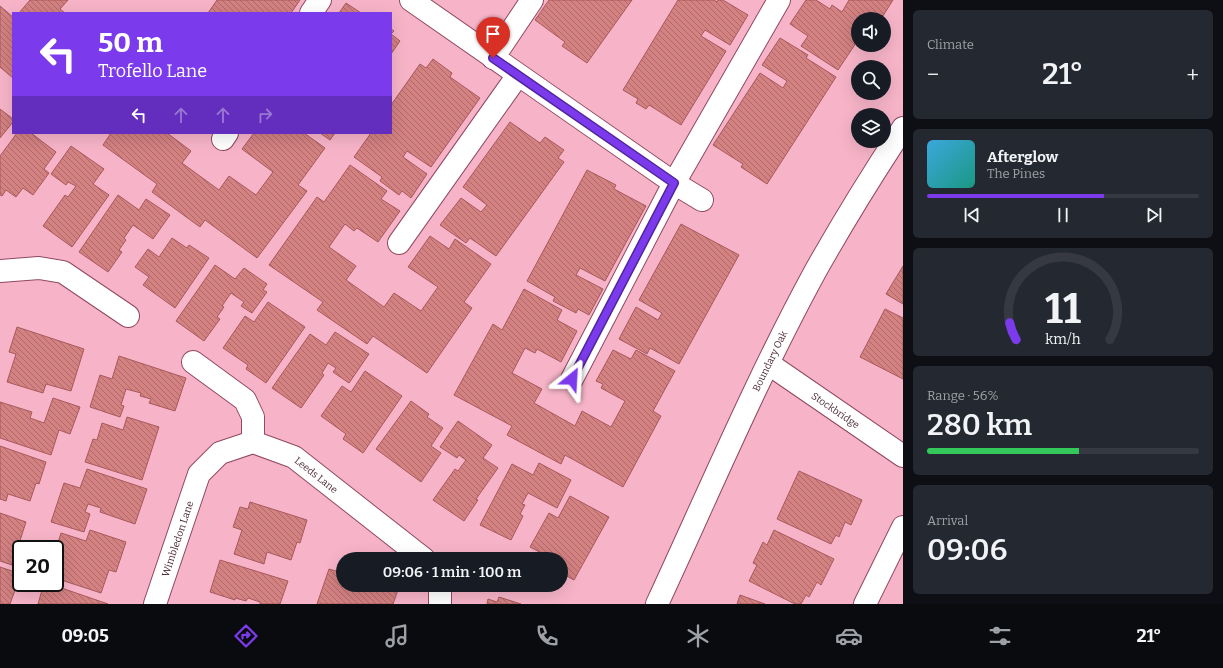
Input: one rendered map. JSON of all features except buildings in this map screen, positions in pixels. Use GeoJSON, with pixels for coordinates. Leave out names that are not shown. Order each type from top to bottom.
{"type":"FeatureCollection","features":[{"type":"Feature","properties":{"kind":"street"},"geometry":{"type":"LineString","coordinates":[[312,12],[320,0]]}},
{"type":"Feature","properties":{"kind":"street"},"geometry":{"type":"LineString","coordinates":[[411,0],[674,183],[702,200]]}},
{"type":"Feature","properties":{"kind":"street"},"geometry":{"type":"LineString","coordinates":[[493,58],[532,0]]}},
{"type":"Feature","properties":{"kind":"street"},"geometry":{"type":"LineString","coordinates":[[572,379],[674,183],[779,0]]}},
{"type":"Feature","properties":{"kind":"street"},"geometry":{"type":"LineString","coordinates":[[399,243],[518,75]]}},
{"type":"Feature","properties":{"kind":"street","name":"Boundary Oak"},"geometry":{"type":"LineString","coordinates":[[657,604],[769,364],[816,271],[866,185],[903,128]]}},
{"type":"Feature","properties":{"kind":"street"},"geometry":{"type":"LineString","coordinates":[[0,271],[39,268],[64,272],[128,316]]}},
{"type":"Feature","properties":{"kind":"street"},"geometry":{"type":"LineString","coordinates":[[193,362],[245,400],[253,417],[253,442]]}},
{"type":"Feature","properties":{"kind":"street","name":"Stockbridge"},"geometry":{"type":"LineString","coordinates":[[769,364],[903,456]]}},
{"type":"Feature","properties":{"kind":"street","name":"Wimbledon Lane"},"geometry":{"type":"LineString","coordinates":[[155,604],[199,474],[220,453],[253,442]]}},
{"type":"Feature","properties":{"kind":"street","name":"Leeds Lane"},"geometry":{"type":"LineString","coordinates":[[253,442],[294,457],[415,552]]}},
{"type":"Feature","properties":{"kind":"street"},"geometry":{"type":"LineString","coordinates":[[865,604],[903,527]]}},
{"type":"Feature","properties":{"kind":"street"},"geometry":{"type":"LineString","coordinates":[[440,592],[440,604]]}},
{"type":"Feature","properties":{"kind":"route"},"geometry":{"type":"LineString","coordinates":[[493,58],[674,183],[572,379]]}}]}
